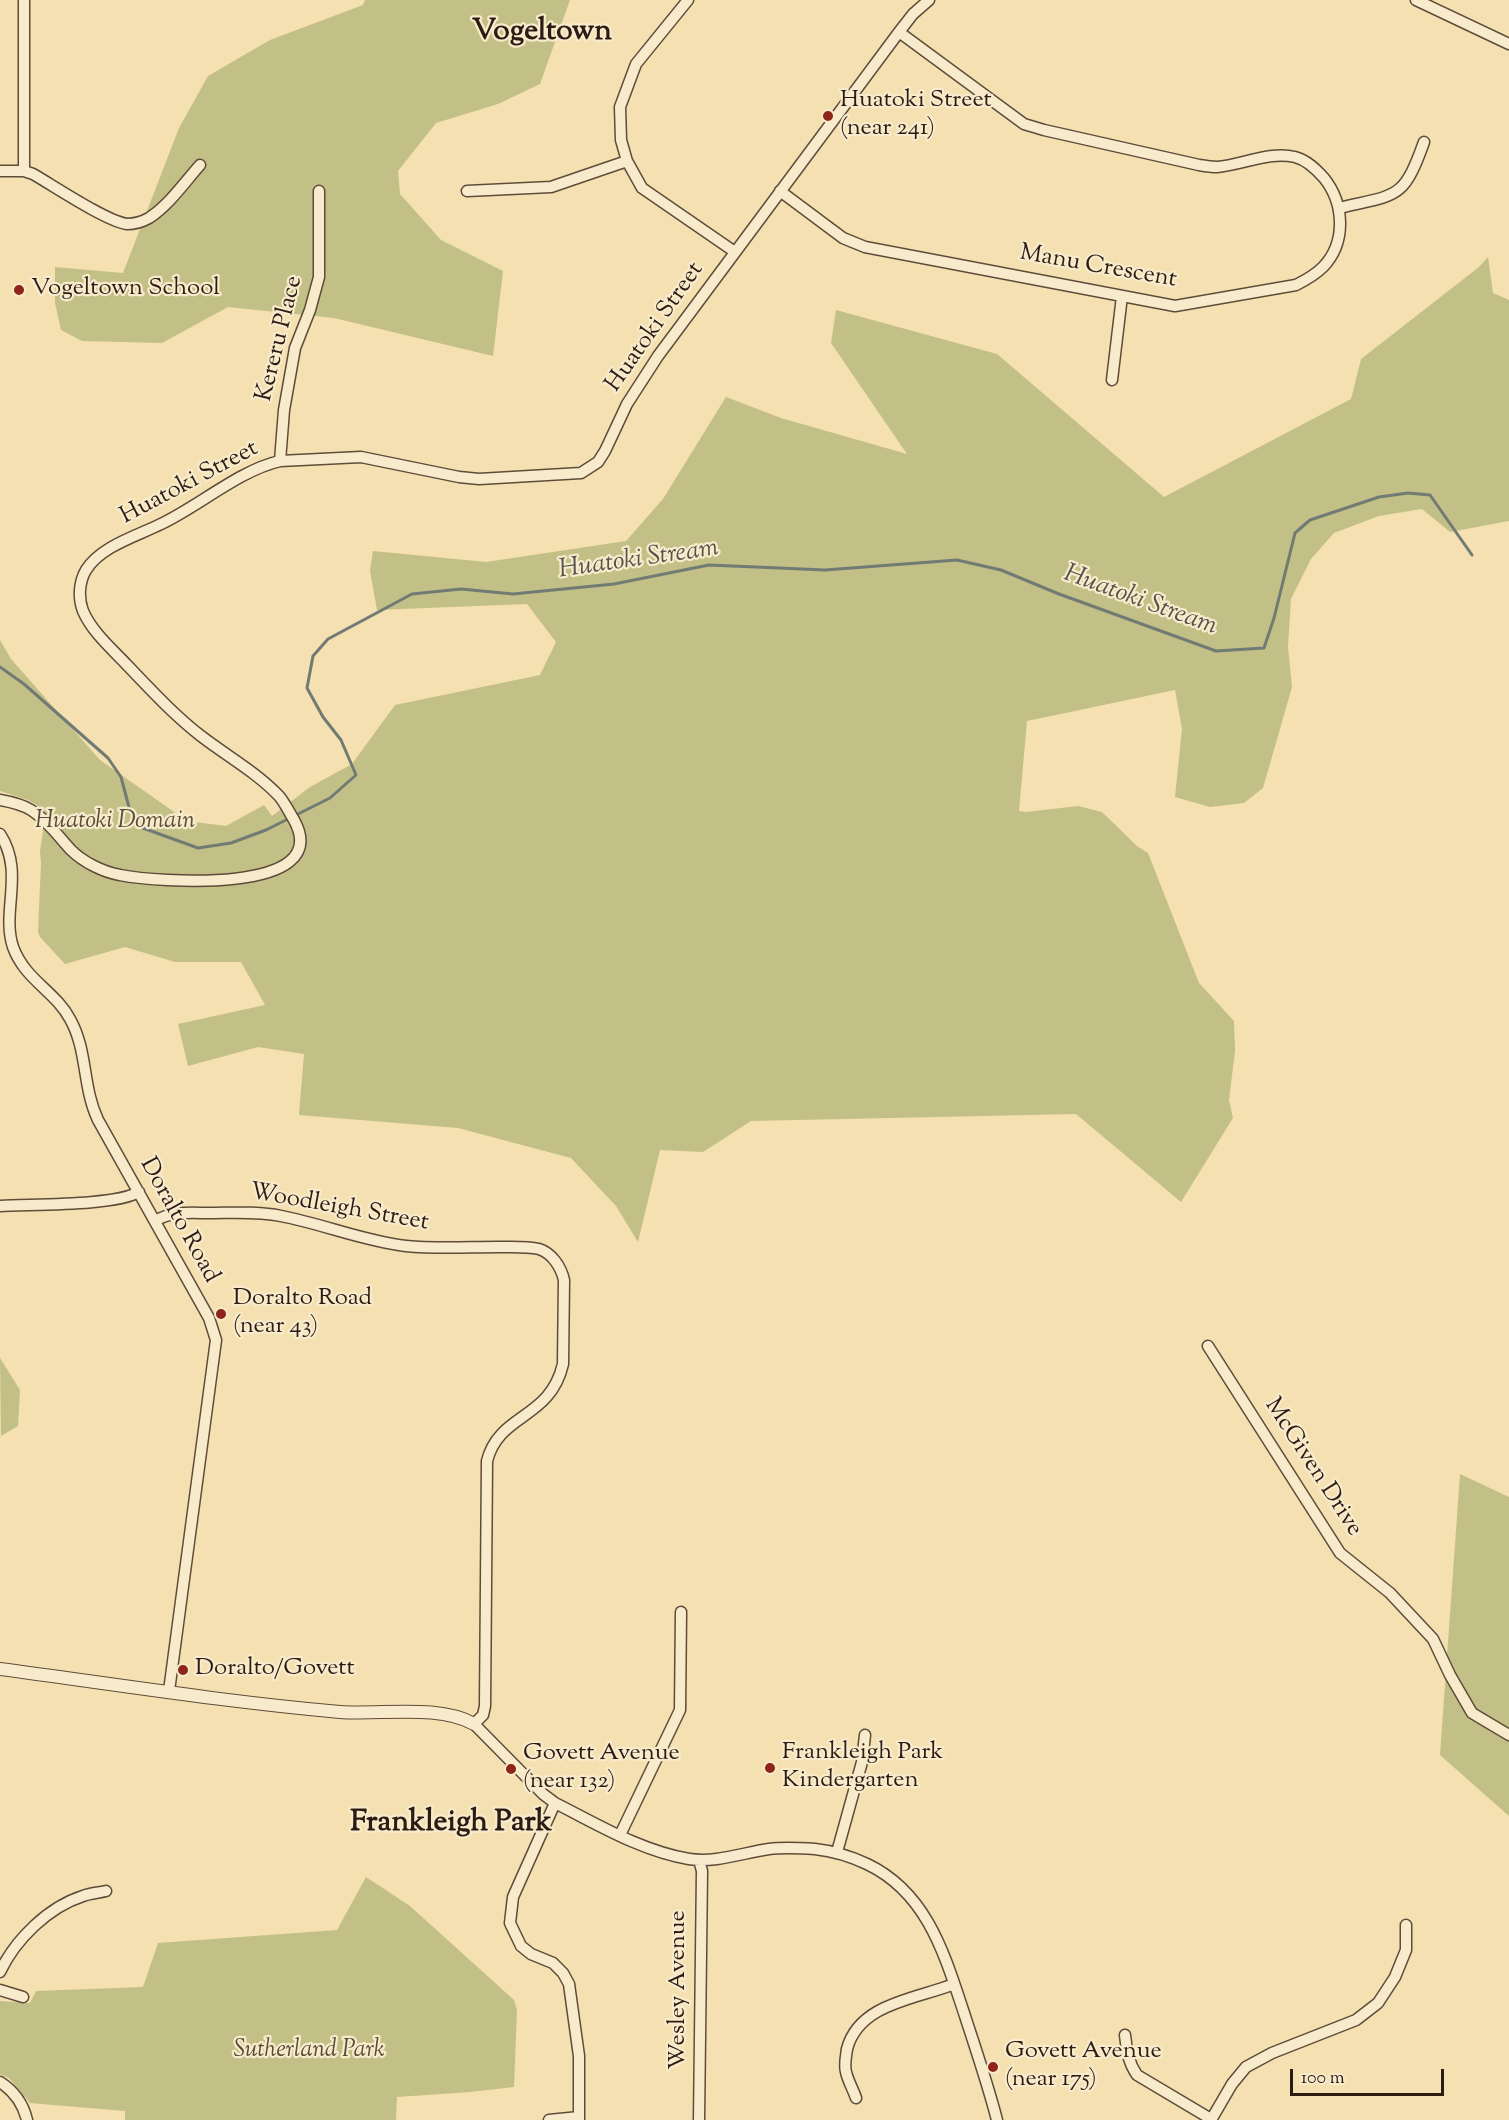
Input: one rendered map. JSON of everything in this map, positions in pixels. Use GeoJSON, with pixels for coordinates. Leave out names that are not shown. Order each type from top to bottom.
{"type":"FeatureCollection","features":[{"type":"Feature","properties":{"kind":"street"},"geometry":{"type":"LineString","coordinates":[[24,0],[24,171]]}},
{"type":"Feature","properties":{"kind":"street"},"geometry":{"type":"LineString","coordinates":[[688,0],[636,64],[620,107],[621,140],[627,161],[642,188],[735,252]]}},
{"type":"Feature","properties":{"kind":"street","name":"Huatoki Street"},"geometry":{"type":"LineString","coordinates":[[0,800],[17,803],[32,811],[73,852],[102,870],[137,877],[195,881],[250,877],[280,868],[296,854],[301,840],[299,830],[280,798],[258,778],[187,725],[130,669],[89,621],[83,610],[80,588],[86,570],[102,554],[183,513],[270,463],[361,457],[440,474],[479,479],[538,474],[572,474],[591,468],[605,451],[638,385],[899,32],[913,14],[929,0]]}},
{"type":"Feature","properties":{"kind":"street"},"geometry":{"type":"LineString","coordinates":[[1416,0],[1509,44]]}},
{"type":"Feature","properties":{"kind":"street"},"geometry":{"type":"LineString","coordinates":[[899,32],[1024,124],[1198,165],[1216,167],[1268,157],[1294,157],[1305,161],[1318,171],[1330,186],[1340,208],[1392,196],[1403,188],[1414,170],[1424,142]]}},
{"type":"Feature","properties":{"kind":"street"},"geometry":{"type":"LineString","coordinates":[[467,191],[551,187],[627,161]]}},
{"type":"Feature","properties":{"kind":"street"},"geometry":{"type":"LineString","coordinates":[[0,171],[24,171],[111,219],[133,224],[148,219],[156,213],[200,165]]}},
{"type":"Feature","properties":{"kind":"street","name":"Kereru Place"},"geometry":{"type":"LineString","coordinates":[[280,461],[284,410],[295,348],[310,310],[319,277],[319,191]]}},
{"type":"Feature","properties":{"kind":"street","name":"Manu Crescent"},"geometry":{"type":"LineString","coordinates":[[780,191],[843,238],[866,247],[1175,306],[1296,285],[1311,277],[1324,266],[1333,253],[1340,231],[1340,208]]}},
{"type":"Feature","properties":{"kind":"street"},"geometry":{"type":"LineString","coordinates":[[1112,380],[1122,296]]}},
{"type":"Feature","properties":{"kind":"street","name":"Doralto Road"},"geometry":{"type":"LineString","coordinates":[[0,834],[11,864],[13,945],[27,973],[69,1016],[81,1047],[90,1102],[103,1130],[209,1318],[216,1340],[169,1691]]}},
{"type":"Feature","properties":{"kind":"street"},"geometry":{"type":"LineString","coordinates":[[0,1206],[107,1200],[132,1196],[139,1192]]}},
{"type":"Feature","properties":{"kind":"street","name":"Woodleigh Street"},"geometry":{"type":"LineString","coordinates":[[155,1221],[172,1213],[262,1213],[405,1246],[538,1249],[550,1256],[560,1268],[564,1280],[563,1364],[560,1376],[554,1389],[535,1410],[506,1429],[495,1440],[487,1461],[485,1706],[483,1715],[474,1724]]}},
{"type":"Feature","properties":{"kind":"street","name":"McGiven Drive"},"geometry":{"type":"LineString","coordinates":[[1208,1346],[1340,1553],[1390,1593],[1433,1639],[1472,1713],[1509,1735]]}},
{"type":"Feature","properties":{"kind":"street"},"geometry":{"type":"LineString","coordinates":[[620,1835],[680,1710],[681,1612]]}},
{"type":"Feature","properties":{"kind":"street"},"geometry":{"type":"LineString","coordinates":[[0,1669],[342,1712],[442,1713],[461,1717],[474,1724],[543,1794],[555,1803],[658,1851],[699,1860],[721,1859],[770,1849],[792,1848],[837,1852],[874,1868],[892,1880],[914,1901],[931,1924],[941,1945],[997,2120]]}},
{"type":"Feature","properties":{"kind":"street"},"geometry":{"type":"LineString","coordinates":[[837,1852],[862,1762],[864,1735]]}},
{"type":"Feature","properties":{"kind":"street"},"geometry":{"type":"LineString","coordinates":[[549,2120],[579,2119],[579,2056],[569,1984],[563,1973],[553,1964],[531,1954],[521,1946],[510,1923],[510,1912],[513,1897],[555,1803]]}},
{"type":"Feature","properties":{"kind":"street","name":"Wesley Avenue"},"geometry":{"type":"LineString","coordinates":[[699,1860],[702,1870],[699,2120]]}},
{"type":"Feature","properties":{"kind":"street"},"geometry":{"type":"LineString","coordinates":[[0,1972],[16,1947],[46,1916],[82,1896],[106,1891]]}},
{"type":"Feature","properties":{"kind":"street"},"geometry":{"type":"LineString","coordinates":[[1125,2035],[1127,2057],[1137,2075],[1211,2120],[1232,2084],[1246,2067],[1272,2053],[1356,2020],[1378,2003],[1395,1977],[1406,1950],[1406,1925]]}},
{"type":"Feature","properties":{"kind":"street"},"geometry":{"type":"LineString","coordinates":[[856,2098],[845,2070],[845,2057],[849,2044],[863,2022],[886,2007],[954,1984]]}},
{"type":"Feature","properties":{"kind":"street"},"geometry":{"type":"LineString","coordinates":[[0,1990],[23,1997]]}},
{"type":"Feature","properties":{"kind":"street"},"geometry":{"type":"LineString","coordinates":[[0,2082],[15,2094],[23,2105],[27,2120]]}},
{"type":"Feature","properties":{"kind":"green space"},"geometry":{"type":"Polygon","coordinates":[[[365,0],[570,0],[540,84],[498,104],[436,123],[398,171],[400,194],[441,240],[503,271],[493,356],[334,318],[228,307],[162,343],[82,341],[61,330],[55,303],[55,267],[123,273],[179,128],[208,76],[270,40],[363,5],[365,0]]]}},
{"type":"Feature","properties":{"kind":"green space","name":"Huatoki Domain"},"geometry":{"type":"Polygon","coordinates":[[[1488,257],[1493,293],[1509,300],[1509,521],[1450,532],[1422,509],[1379,516],[1334,533],[1311,559],[1291,599],[1288,647],[1292,687],[1263,788],[1244,803],[1210,807],[1175,797],[1182,729],[1175,690],[1027,721],[1019,811],[1078,806],[1102,812],[1137,846],[1148,853],[1199,983],[1234,1021],[1235,1051],[1229,1100],[1233,1118],[1181,1202],[1076,1114],[751,1121],[703,1152],[660,1150],[638,1242],[616,1206],[571,1158],[458,1128],[299,1115],[304,1054],[258,1047],[188,1066],[178,1024],[265,1005],[241,962],[175,962],[125,947],[65,964],[40,937],[38,932],[40,851],[45,818],[38,806],[28,800],[0,791],[0,640],[11,659],[100,760],[187,821],[226,826],[264,805],[272,816],[310,787],[352,764],[395,705],[540,675],[556,642],[527,604],[377,610],[370,571],[373,551],[486,562],[626,541],[663,499],[726,397],[781,418],[907,454],[831,343],[836,310],[997,354],[1164,497],[1351,399],[1361,359],[1479,267],[1488,257]]]}},
{"type":"Feature","properties":{"kind":"green space"},"geometry":{"type":"Polygon","coordinates":[[[0,1358],[20,1390],[18,1426],[1,1436],[0,1358]]]}},
{"type":"Feature","properties":{"kind":"green space"},"geometry":{"type":"Polygon","coordinates":[[[1460,1474],[1509,1497],[1509,1816],[1440,1755],[1460,1474]]]}},
{"type":"Feature","properties":{"kind":"green space","name":"Sutherland Park"},"geometry":{"type":"Polygon","coordinates":[[[366,1877],[410,1906],[514,2000],[517,2010],[514,2087],[397,2097],[396,2120],[125,2120],[125,2111],[30,2103],[9,2078],[0,2074],[0,2001],[30,2003],[36,1991],[143,1987],[158,1943],[337,1930],[366,1877]]]}},
{"type":"Feature","properties":{"kind":"waterway","name":"Huatoki Stream"},"geometry":{"type":"LineString","coordinates":[[0,667],[24,684],[108,758],[121,777],[130,811],[140,827],[198,848],[231,843],[266,830],[330,798],[356,775],[341,740],[323,717],[307,688],[313,656],[328,639],[412,594],[461,589],[513,594],[614,584],[709,565],[825,570],[957,560],[1001,570],[1059,594],[1216,651],[1264,648],[1274,618],[1295,533],[1310,520],[1379,497],[1408,493],[1430,495],[1472,555]]}},
{"type":"Feature","properties":{"kind":"place","name":"Huatoki Street (near 241)"},"geometry":{"type":"Point","coordinates":[828,116]}},
{"type":"Feature","properties":{"kind":"place","name":"Vogeltown School"},"geometry":{"type":"Point","coordinates":[19,290]}},
{"type":"Feature","properties":{"kind":"place","name":"Doralto Road (near 43)"},"geometry":{"type":"Point","coordinates":[221,1314]}},
{"type":"Feature","properties":{"kind":"place","name":"Doralto/Govett"},"geometry":{"type":"Point","coordinates":[183,1670]}},
{"type":"Feature","properties":{"kind":"place","name":"Frankleigh Park Kindergarten"},"geometry":{"type":"Point","coordinates":[770,1768]}},
{"type":"Feature","properties":{"kind":"place","name":"Govett Avenue (near 132)"},"geometry":{"type":"Point","coordinates":[511,1769]}},
{"type":"Feature","properties":{"kind":"place","name":"Govett Avenue (near 175)"},"geometry":{"type":"Point","coordinates":[993,2067]}},
{"type":"Feature","properties":{"kind":"district","name":"Vogeltown"},"geometry":{"type":"Point","coordinates":[542,34]}},
{"type":"Feature","properties":{"kind":"district","name":"Frankleigh Park"},"geometry":{"type":"Point","coordinates":[451,1825]}}]}
